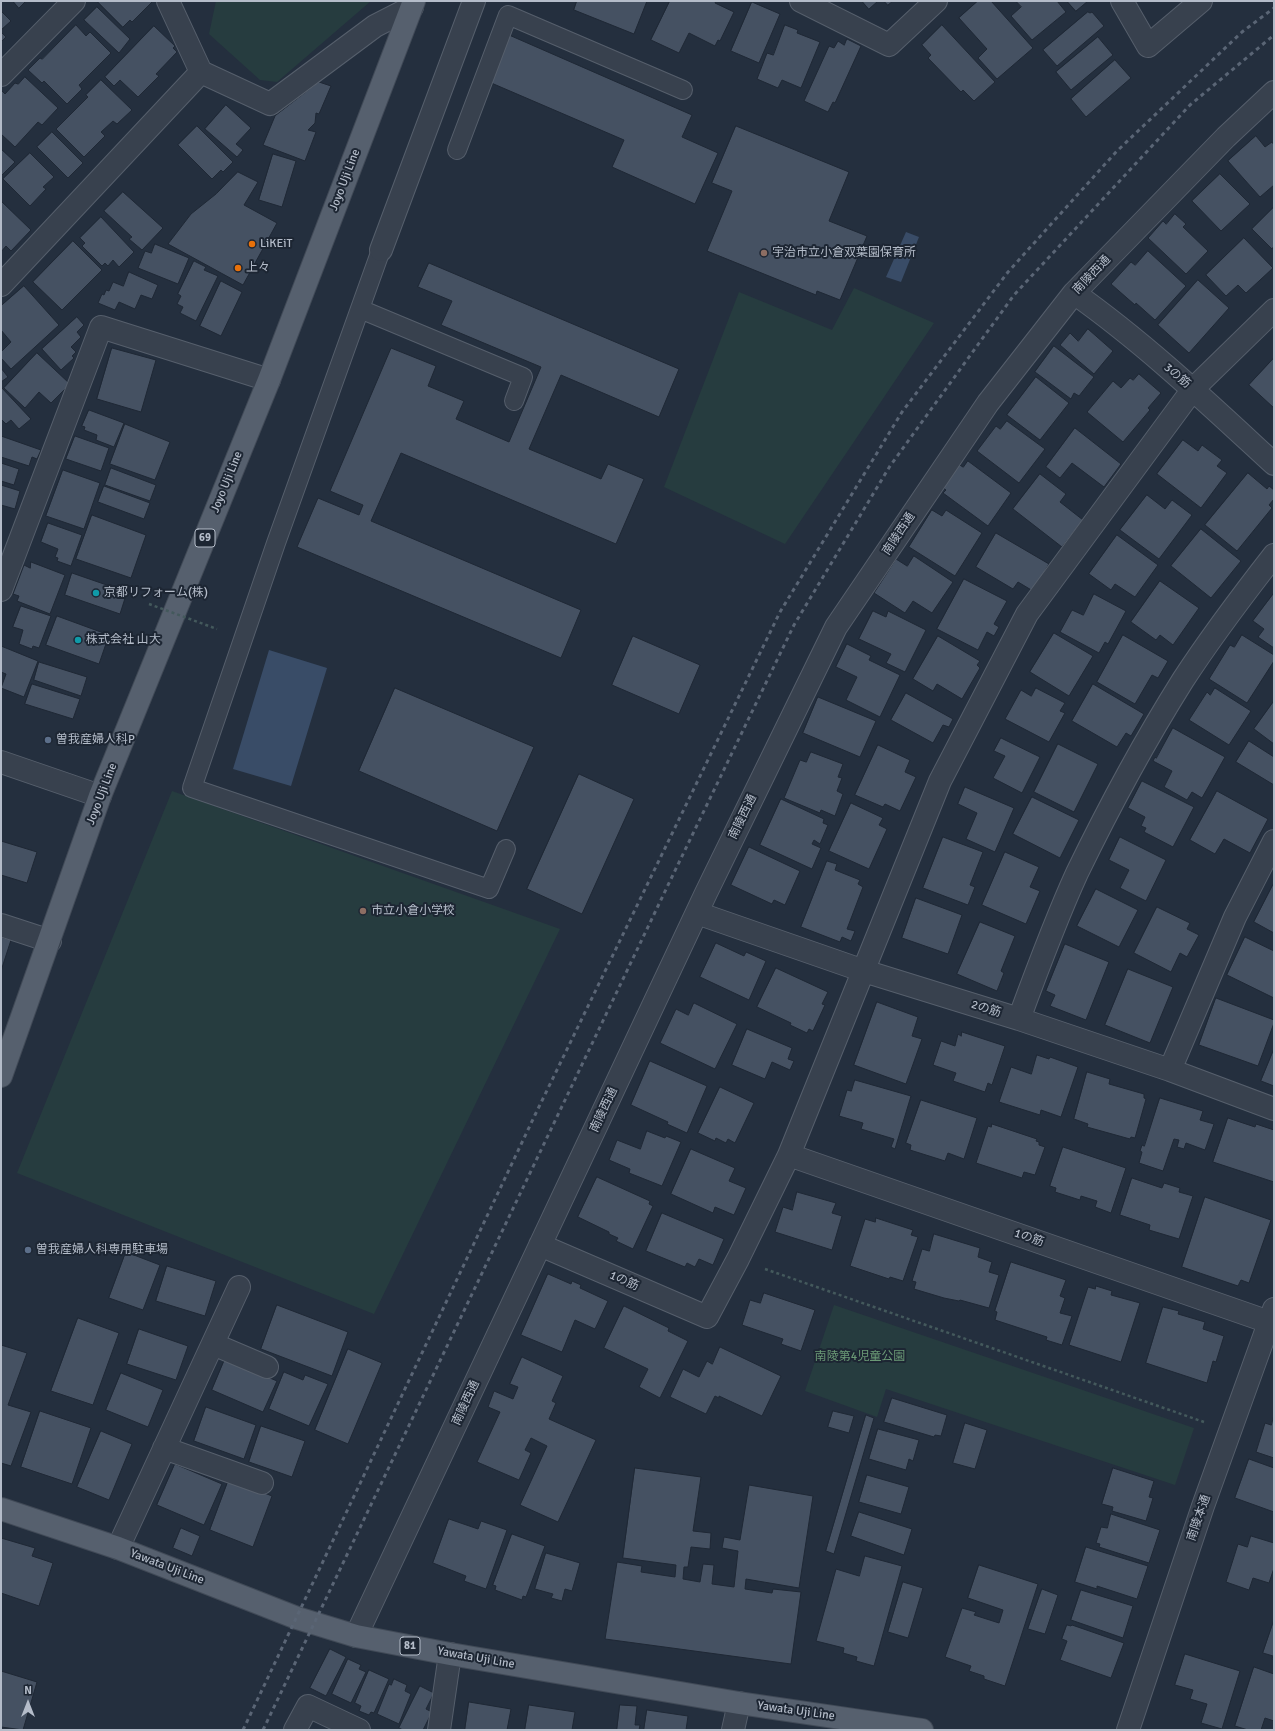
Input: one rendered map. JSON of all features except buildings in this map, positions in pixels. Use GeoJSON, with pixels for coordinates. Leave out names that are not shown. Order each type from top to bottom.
{"type":"FeatureCollection","features":[{"type":"Feature","properties":{"kind":"main road","name":"Joyo Uji Line"},"geometry":{"type":"LineString","coordinates":[[1,1076],[100,796],[269,380],[413,4]]}},
{"type":"Feature","properties":{"kind":"main road","name":"Yawata Uji Line"},"geometry":{"type":"LineString","coordinates":[[1,1509],[118,1548],[303,1620],[356,1636],[450,1654],[739,1703],[922,1730]]}},
{"type":"Feature","properties":{"kind":"street"},"geometry":{"type":"LineString","coordinates":[[1,75],[74,1]]}},
{"type":"Feature","properties":{"kind":"street"},"geometry":{"type":"LineString","coordinates":[[168,1],[201,72],[270,104],[375,26],[413,4]]}},
{"type":"Feature","properties":{"kind":"street"},"geometry":{"type":"LineString","coordinates":[[381,250],[474,1]]}},
{"type":"Feature","properties":{"kind":"street"},"geometry":{"type":"LineString","coordinates":[[801,1],[889,45],[936,1]]}},
{"type":"Feature","properties":{"kind":"street"},"geometry":{"type":"LineString","coordinates":[[1122,1],[1148,46],[1201,1]]}},
{"type":"Feature","properties":{"kind":"street"},"geometry":{"type":"LineString","coordinates":[[1,285],[201,72]]}},
{"type":"Feature","properties":{"kind":"street","name":"南陵西通"},"geometry":{"type":"LineString","coordinates":[[356,1636],[697,913],[836,627],[988,403],[1074,293],[1226,137],[1274,92]]}},
{"type":"Feature","properties":{"kind":"street","name":"3の筋"},"geometry":{"type":"LineString","coordinates":[[1074,293],[1106,315],[1193,390],[1274,464]]}},
{"type":"Feature","properties":{"kind":"street"},"geometry":{"type":"LineString","coordinates":[[738,1259],[789,1155],[940,781],[1027,614],[1193,390],[1274,310]]}},
{"type":"Feature","properties":{"kind":"street"},"geometry":{"type":"LineString","coordinates":[[1,590],[7,556],[101,327],[269,380]]}},
{"type":"Feature","properties":{"kind":"street"},"geometry":{"type":"LineString","coordinates":[[1019,1019],[1046,946],[1077,875],[1114,798],[1148,737],[1184,680],[1221,625],[1274,555]]}},
{"type":"Feature","properties":{"kind":"street"},"geometry":{"type":"LineString","coordinates":[[1,762],[100,796]]}},
{"type":"Feature","properties":{"kind":"street"},"geometry":{"type":"LineString","coordinates":[[1170,1070],[1235,917],[1274,841]]}},
{"type":"Feature","properties":{"kind":"street","name":"2の筋"},"geometry":{"type":"LineString","coordinates":[[697,913],[864,971],[1019,1019],[1170,1070],[1274,1108]]}},
{"type":"Feature","properties":{"kind":"street"},"geometry":{"type":"LineString","coordinates":[[1,925],[50,941]]}},
{"type":"Feature","properties":{"kind":"street","name":"1の筋"},"geometry":{"type":"LineString","coordinates":[[789,1155],[1272,1315]]}},
{"type":"Feature","properties":{"kind":"street","name":"1の筋"},"geometry":{"type":"LineString","coordinates":[[540,1245],[707,1318],[738,1259]]}},
{"type":"Feature","properties":{"kind":"street"},"geometry":{"type":"LineString","coordinates":[[118,1548],[239,1287]]}},
{"type":"Feature","properties":{"kind":"street","name":"南陵本通"},"geometry":{"type":"LineString","coordinates":[[1128,1730],[1203,1506],[1272,1315]]}},
{"type":"Feature","properties":{"kind":"street"},"geometry":{"type":"LineString","coordinates":[[213,1344],[267,1367]]}},
{"type":"Feature","properties":{"kind":"street"},"geometry":{"type":"LineString","coordinates":[[164,1448],[262,1483]]}},
{"type":"Feature","properties":{"kind":"street"},"geometry":{"type":"LineString","coordinates":[[439,1730],[450,1654]]}},
{"type":"Feature","properties":{"kind":"street"},"geometry":{"type":"LineString","coordinates":[[734,1730],[739,1703]]}},
{"type":"Feature","properties":{"kind":"street"},"geometry":{"type":"LineString","coordinates":[[295,1730],[308,1706],[359,1730]]}},
{"type":"Feature","properties":{"kind":"lane"},"geometry":{"type":"LineString","coordinates":[[457,150],[508,14],[684,90]]}},
{"type":"Feature","properties":{"kind":"lane"},"geometry":{"type":"LineString","coordinates":[[381,250],[274,550],[192,788],[489,889],[506,849]]}},
{"type":"Feature","properties":{"kind":"lane"},"geometry":{"type":"LineString","coordinates":[[360,309],[523,377],[514,401]]}},
{"type":"Feature","properties":{"kind":"path"},"geometry":{"type":"LineString","coordinates":[[149,604],[217,629]]}},
{"type":"Feature","properties":{"kind":"path"},"geometry":{"type":"LineString","coordinates":[[738,1259],[1198,1420],[1229,1433]]}},
{"type":"Feature","properties":{"kind":"green space"},"geometry":{"type":"Polygon","coordinates":[[[216,1],[371,1],[277,82],[260,80],[209,34],[216,1]]]}},
{"type":"Feature","properties":{"kind":"green space"},"geometry":{"type":"Polygon","coordinates":[[[854,288],[934,323],[785,544],[664,487],[739,292],[832,330],[854,288]]]}},
{"type":"Feature","properties":{"kind":"green space"},"geometry":{"type":"Polygon","coordinates":[[[172,791],[560,929],[374,1314],[17,1173],[172,791]]]}},
{"type":"Feature","properties":{"kind":"green space","name":"南陵第4児童公園"},"geometry":{"type":"Polygon","coordinates":[[[834,1305],[1194,1428],[1175,1485],[886,1389],[877,1417],[805,1391],[834,1305]]]}},
{"type":"Feature","properties":{"kind":"water"},"geometry":{"type":"Polygon","coordinates":[[[906,232],[919,237],[901,282],[886,277],[906,232]]]}},
{"type":"Feature","properties":{"kind":"water"},"geometry":{"type":"Polygon","coordinates":[[[269,650],[327,668],[291,786],[233,769],[269,650]]]}},
{"type":"Feature","properties":{"kind":"railway"},"geometry":{"type":"LineString","coordinates":[[243,1730],[535,1115],[780,612],[902,412],[1008,272],[1116,152],[1242,32],[1274,8]]}},
{"type":"Feature","properties":{"kind":"railway"},"geometry":{"type":"LineString","coordinates":[[263,1730],[794,625],[890,466],[1014,295],[1190,105],[1274,35]]}},
{"type":"Feature","properties":{"kind":"place","name":"LiKEiT"},"geometry":{"type":"Point","coordinates":[252,244]}},
{"type":"Feature","properties":{"kind":"place","name":"宇治市立小倉双葉園保育所"},"geometry":{"type":"Point","coordinates":[764,253]}},
{"type":"Feature","properties":{"kind":"place","name":"上々"},"geometry":{"type":"Point","coordinates":[238,268]}},
{"type":"Feature","properties":{"kind":"place","name":"京都リフォーム(株)"},"geometry":{"type":"Point","coordinates":[96,593]}},
{"type":"Feature","properties":{"kind":"place","name":"株式会社 山大"},"geometry":{"type":"Point","coordinates":[78,640]}},
{"type":"Feature","properties":{"kind":"place","name":"曽我産婦人科P"},"geometry":{"type":"Point","coordinates":[48,740]}},
{"type":"Feature","properties":{"kind":"place","name":"市立小倉小学校"},"geometry":{"type":"Point","coordinates":[363,911]}},
{"type":"Feature","properties":{"kind":"place","name":"曽我産婦人科専用駐車場"},"geometry":{"type":"Point","coordinates":[28,1250]}}]}
